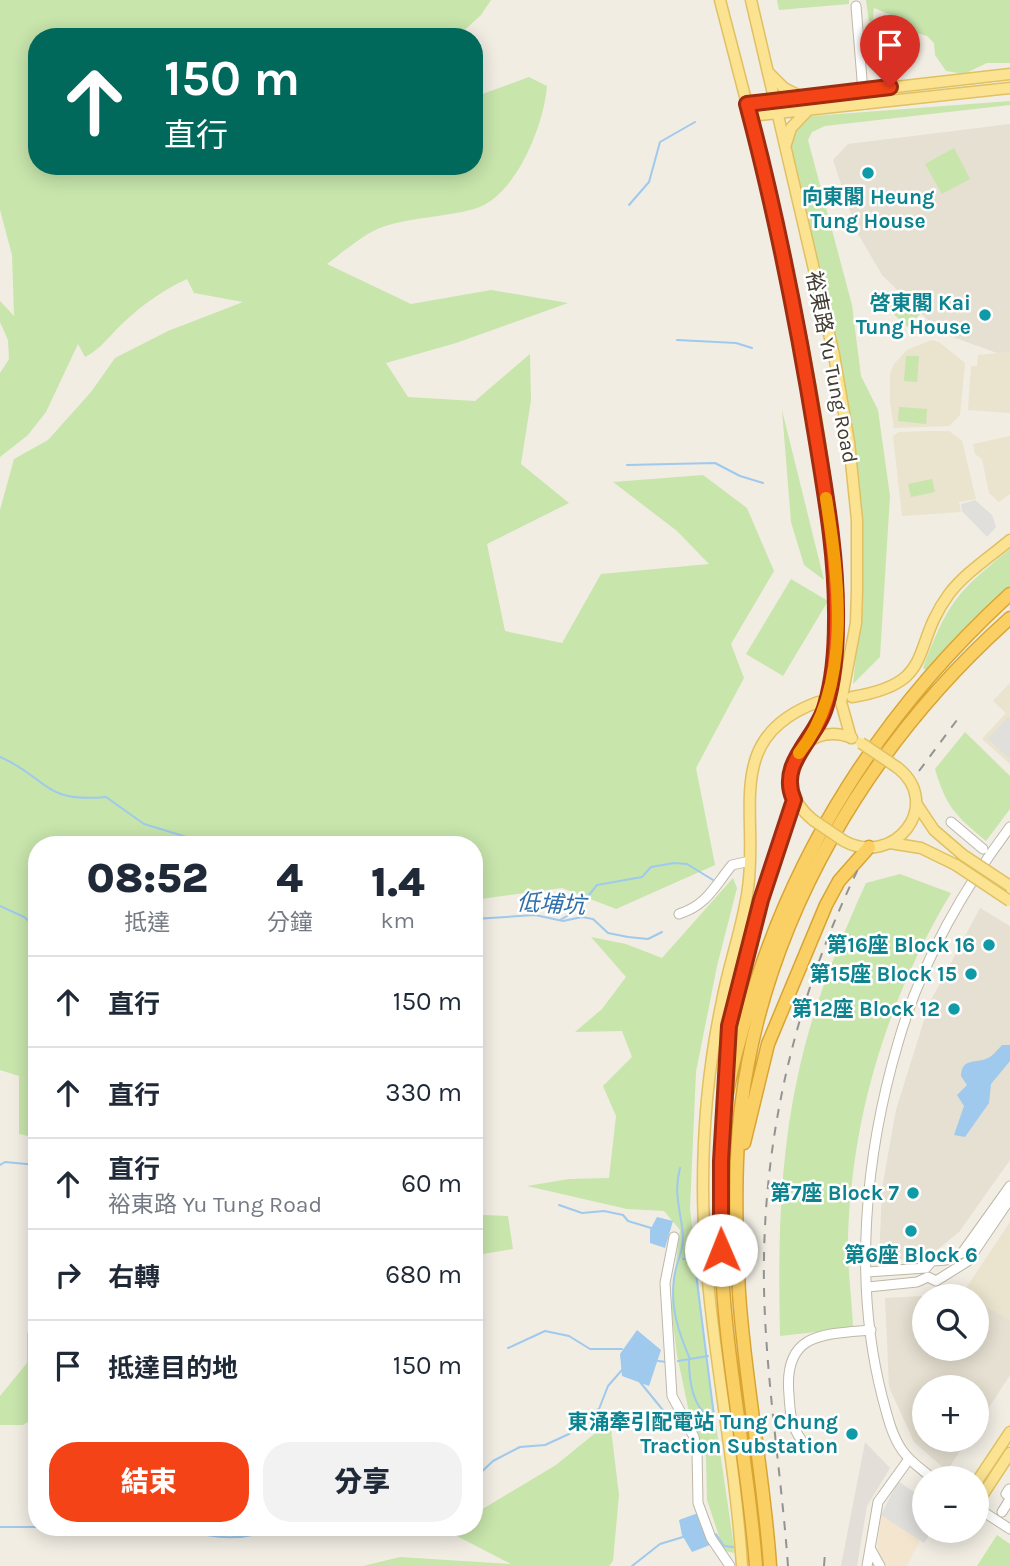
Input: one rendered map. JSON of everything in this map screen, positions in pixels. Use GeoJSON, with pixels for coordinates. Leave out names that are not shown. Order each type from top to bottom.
{"type":"FeatureCollection","features":[{"type":"Feature","properties":{"kind":"highway"},"geometry":{"type":"LineString","coordinates":[[725,1104],[752,995],[770,940],[797,875],[828,816],[859,768],[917,691],[1010,594]]}},
{"type":"Feature","properties":{"kind":"highway"},"geometry":{"type":"LineString","coordinates":[[770,1566],[739,1295],[740,1111],[753,1040],[783,945],[814,871],[850,805],[892,744],[954,673],[1010,618]]}},
{"type":"Feature","properties":{"kind":"highway"},"geometry":{"type":"LineString","coordinates":[[757,1566],[750,1491],[724,1295],[720,1181],[729,1026],[761,900],[794,800]]}},
{"type":"Feature","properties":{"kind":"highway"},"geometry":{"type":"LineString","coordinates":[[738,1174],[755,1095],[776,1025],[833,892],[869,847]]}},
{"type":"Feature","properties":{"kind":"main road","name":"裕東路 Yu Tung Road"},"geometry":{"type":"LineString","coordinates":[[720,0],[750,116],[806,370],[828,506],[836,619],[831,680],[823,716],[807,744]]}},
{"type":"Feature","properties":{"kind":"main road","name":"裕東路 Yu Tung Road"},"geometry":{"type":"LineString","coordinates":[[751,0],[834,355],[849,442],[857,520],[858,590],[856,623],[841,702],[856,741]]}},
{"type":"Feature","properties":{"kind":"main road"},"geometry":{"type":"LineString","coordinates":[[769,72],[784,88],[800,96]]}},
{"type":"Feature","properties":{"kind":"main road"},"geometry":{"type":"LineString","coordinates":[[747,104],[1010,74]]}},
{"type":"Feature","properties":{"kind":"main road"},"geometry":{"type":"LineString","coordinates":[[750,116],[1010,88]]}},
{"type":"Feature","properties":{"kind":"main road"},"geometry":{"type":"LineString","coordinates":[[785,146],[792,128],[809,109]]}},
{"type":"Feature","properties":{"kind":"main road"},"geometry":{"type":"LineString","coordinates":[[852,697],[889,689],[908,677],[922,656],[948,596],[1010,540]]}},
{"type":"Feature","properties":{"kind":"main road"},"geometry":{"type":"LineString","coordinates":[[742,1566],[710,1310],[703,1185],[708,1092],[715,1039],[745,905],[750,861],[747,800],[755,757],[778,723],[818,702]]}},
{"type":"Feature","properties":{"kind":"main road"},"geometry":{"type":"LineString","coordinates":[[1010,886],[963,855],[934,830],[916,803],[909,780],[898,768],[856,741],[831,734],[807,744],[790,771],[789,788],[794,800],[813,820],[844,841],[869,847],[890,843],[921,848],[956,865],[1010,901]]}},
{"type":"Feature","properties":{"kind":"main road"},"geometry":{"type":"LineString","coordinates":[[890,843],[909,827],[916,803]]}},
{"type":"Feature","properties":{"kind":"main road"},"geometry":{"type":"LineString","coordinates":[[987,1466],[1010,1432]]}},
{"type":"Feature","properties":{"kind":"main road"},"geometry":{"type":"LineString","coordinates":[[989,1486],[1010,1453]]}},
{"type":"Feature","properties":{"kind":"street"},"geometry":{"type":"LineString","coordinates":[[856,6],[864,104]]}},
{"type":"Feature","properties":{"kind":"street"},"geometry":{"type":"LineString","coordinates":[[951,822],[983,849]]}},
{"type":"Feature","properties":{"kind":"street"},"geometry":{"type":"LineString","coordinates":[[918,1466],[909,1458],[893,1432],[885,1407],[871,1330],[867,1272],[873,1160],[898,1042],[913,1001],[962,897],[1010,827]]}},
{"type":"Feature","properties":{"kind":"street"},"geometry":{"type":"LineString","coordinates":[[679,914],[699,906],[709,898],[732,865],[750,861]]}},
{"type":"Feature","properties":{"kind":"street"},"geometry":{"type":"LineString","coordinates":[[868,1287],[917,1282],[927,1273],[929,1263],[962,1253],[1010,1186]]}},
{"type":"Feature","properties":{"kind":"street"},"geometry":{"type":"LineString","coordinates":[[867,1272],[927,1273],[940,1281],[946,1273],[968,1261],[1010,1199]]}},
{"type":"Feature","properties":{"kind":"street"},"geometry":{"type":"LineString","coordinates":[[674,1237],[665,1283],[672,1396],[694,1437],[697,1451],[698,1503],[710,1538],[730,1566]]}},
{"type":"Feature","properties":{"kind":"street"},"geometry":{"type":"LineString","coordinates":[[938,1261],[946,1267],[946,1273]]}},
{"type":"Feature","properties":{"kind":"street"},"geometry":{"type":"LineString","coordinates":[[802,1441],[791,1424],[789,1403],[788,1372],[794,1354],[807,1341],[816,1337],[871,1330]]}},
{"type":"Feature","properties":{"kind":"street"},"geometry":{"type":"LineString","coordinates":[[867,1566],[878,1502],[909,1458]]}},
{"type":"Feature","properties":{"kind":"street"},"geometry":{"type":"LineString","coordinates":[[1002,1512],[1010,1495]]}},
{"type":"Feature","properties":{"kind":"street"},"geometry":{"type":"LineString","coordinates":[[989,1515],[1010,1529]]}},
{"type":"Feature","properties":{"kind":"street"},"geometry":{"type":"LineString","coordinates":[[870,1546],[880,1566]]}},
{"type":"Feature","properties":{"kind":"shaded area"},"geometry":{"type":"Polygon","coordinates":[[[1010,124],[1010,352],[997,353],[950,336],[926,318],[882,275],[857,232],[833,160],[848,144],[1010,124]]]}},
{"type":"Feature","properties":{"kind":"shaded area"},"geometry":{"type":"Polygon","coordinates":[[[931,340],[939,342],[965,363],[960,415],[949,426],[894,428],[890,403],[890,374],[894,364],[907,350],[931,340]]]}},
{"type":"Feature","properties":{"kind":"shaded area"},"geometry":{"type":"Polygon","coordinates":[[[1010,352],[1010,413],[968,410],[971,366],[977,366],[978,355],[1010,352]]]}},
{"type":"Feature","properties":{"kind":"shaded area"},"geometry":{"type":"Polygon","coordinates":[[[949,431],[962,441],[976,499],[959,502],[961,512],[902,516],[893,436],[899,432],[949,431]]]}},
{"type":"Feature","properties":{"kind":"shaded area"},"geometry":{"type":"Polygon","coordinates":[[[1010,436],[1010,494],[999,502],[989,493],[982,459],[975,454],[973,444],[1010,436]]]}},
{"type":"Feature","properties":{"kind":"shaded area"},"geometry":{"type":"Polygon","coordinates":[[[975,500],[992,515],[996,527],[987,537],[962,511],[961,504],[975,500]]]}},
{"type":"Feature","properties":{"kind":"shaded area"},"geometry":{"type":"Polygon","coordinates":[[[1010,683],[1010,764],[982,739],[1006,713],[993,701],[1010,683]]]}},
{"type":"Feature","properties":{"kind":"shaded area"},"geometry":{"type":"Polygon","coordinates":[[[1008,717],[1010,719],[1010,759],[988,739],[1008,717]]]}},
{"type":"Feature","properties":{"kind":"shaded area"},"geometry":{"type":"Polygon","coordinates":[[[980,908],[1010,926],[1010,1160],[959,1232],[927,1258],[879,1261],[882,1188],[896,1110],[929,1004],[980,908]]]}},
{"type":"Feature","properties":{"kind":"shaded area"},"geometry":{"type":"Polygon","coordinates":[[[1010,1222],[1010,1320],[989,1307],[989,1284],[969,1284],[1010,1222]]]}},
{"type":"Feature","properties":{"kind":"shaded area"},"geometry":{"type":"Polygon","coordinates":[[[912,1297],[912,1361],[989,1361],[989,1307],[1010,1320],[1010,1375],[989,1407],[989,1375],[912,1375],[912,1438],[889,1387],[885,1298],[912,1297]]]}},
{"type":"Feature","properties":{"kind":"shaded area"},"geometry":{"type":"Polygon","coordinates":[[[865,1442],[890,1468],[867,1506],[857,1566],[841,1566],[865,1442]]]}},
{"type":"Feature","properties":{"kind":"shaded area"},"geometry":{"type":"Polygon","coordinates":[[[925,1452],[959,1452],[950,1466],[941,1466],[925,1452]]]}},
{"type":"Feature","properties":{"kind":"shaded area"},"geometry":{"type":"Polygon","coordinates":[[[898,1481],[912,1491],[912,1535],[881,1515],[898,1481]]]}},
{"type":"Feature","properties":{"kind":"shaded area"},"geometry":{"type":"Polygon","coordinates":[[[881,1515],[912,1535],[912,1543],[918,1543],[907,1566],[886,1566],[877,1551],[881,1515]]]}},
{"type":"Feature","properties":{"kind":"green space"},"geometry":{"type":"Polygon","coordinates":[[[0,0],[491,0],[481,15],[467,28],[28,28],[28,175],[483,175],[483,94],[529,77],[547,86],[540,120],[525,158],[503,190],[489,202],[463,212],[385,226],[363,237],[327,264],[411,304],[491,290],[568,303],[456,343],[386,363],[408,397],[475,401],[530,354],[531,400],[521,464],[569,503],[487,544],[505,631],[562,643],[601,574],[709,564],[677,531],[613,482],[703,475],[747,508],[774,571],[731,644],[744,678],[696,768],[715,865],[616,909],[562,888],[483,899],[483,836],[28,836],[28,1136],[19,1134],[19,1076],[0,1070],[0,510],[14,459],[48,440],[91,392],[115,358],[168,331],[243,302],[194,293],[187,279],[145,304],[91,354],[85,357],[78,344],[46,412],[28,435],[0,457],[0,373],[9,359],[8,340],[0,322],[0,301],[14,316],[12,255],[0,210],[0,0]]]}},
{"type":"Feature","properties":{"kind":"green space"},"geometry":{"type":"Polygon","coordinates":[[[777,0],[849,0],[849,4],[779,10],[777,0]]]}},
{"type":"Feature","properties":{"kind":"green space"},"geometry":{"type":"Polygon","coordinates":[[[866,0],[1010,0],[1010,63],[987,63],[964,74],[946,71],[935,55],[934,43],[927,36],[907,30],[893,16],[874,8],[872,26],[864,28],[869,22],[866,0]]]}},
{"type":"Feature","properties":{"kind":"green space"},"geometry":{"type":"Polygon","coordinates":[[[1010,101],[1010,105],[825,126],[812,132],[808,140],[852,305],[861,376],[878,410],[890,496],[880,657],[853,684],[863,590],[854,458],[791,164],[789,137],[806,117],[812,116],[1010,101]]]}},
{"type":"Feature","properties":{"kind":"green space"},"geometry":{"type":"Polygon","coordinates":[[[954,148],[970,179],[942,194],[925,164],[954,148]]]}},
{"type":"Feature","properties":{"kind":"green space"},"geometry":{"type":"Polygon","coordinates":[[[900,295],[920,314],[908,327],[887,308],[900,295]]]}},
{"type":"Feature","properties":{"kind":"green space"},"geometry":{"type":"Polygon","coordinates":[[[906,356],[919,356],[917,382],[904,381],[906,356]]]}},
{"type":"Feature","properties":{"kind":"green space"},"geometry":{"type":"Polygon","coordinates":[[[899,407],[927,409],[926,424],[898,421],[899,407]]]}},
{"type":"Feature","properties":{"kind":"green space"},"geometry":{"type":"Polygon","coordinates":[[[782,410],[824,580],[804,565],[791,522],[782,410]]]}},
{"type":"Feature","properties":{"kind":"green space"},"geometry":{"type":"Polygon","coordinates":[[[932,479],[935,492],[911,497],[908,484],[932,479]]]}},
{"type":"Feature","properties":{"kind":"green space"},"geometry":{"type":"Polygon","coordinates":[[[1010,549],[1010,586],[926,670],[923,668],[947,613],[956,600],[977,577],[1010,549]]]}},
{"type":"Feature","properties":{"kind":"green space"},"geometry":{"type":"Polygon","coordinates":[[[791,579],[828,601],[783,676],[746,654],[791,579]]]}},
{"type":"Feature","properties":{"kind":"green space"},"geometry":{"type":"Polygon","coordinates":[[[965,732],[1010,776],[1010,809],[986,841],[953,810],[943,793],[935,769],[965,732]]]}},
{"type":"Feature","properties":{"kind":"green space"},"geometry":{"type":"Polygon","coordinates":[[[900,874],[951,893],[909,974],[877,1058],[866,1102],[851,1191],[848,1237],[853,1328],[780,1336],[779,1270],[783,1172],[792,1107],[804,1050],[827,977],[866,883],[900,874]]]}},
{"type":"Feature","properties":{"kind":"green space"},"geometry":{"type":"Polygon","coordinates":[[[733,878],[737,888],[717,966],[696,1072],[690,1208],[709,1378],[735,1553],[724,1551],[707,1500],[706,1457],[689,1412],[677,1355],[671,1308],[680,1230],[664,1211],[627,1209],[527,1186],[569,1179],[609,1178],[616,1116],[603,1086],[632,1057],[622,1031],[575,1032],[602,1009],[626,977],[591,937],[626,944],[662,958],[733,878]]]}},
{"type":"Feature","properties":{"kind":"green space"},"geometry":{"type":"Polygon","coordinates":[[[483,1215],[508,1216],[513,1249],[483,1254],[483,1215]]]}},
{"type":"Feature","properties":{"kind":"green space"},"geometry":{"type":"Polygon","coordinates":[[[27,1333],[28,1422],[23,1425],[0,1425],[0,1396],[27,1363],[27,1333]]]}},
{"type":"Feature","properties":{"kind":"green space"},"geometry":{"type":"Polygon","coordinates":[[[610,1421],[619,1495],[613,1561],[609,1566],[363,1566],[400,1557],[511,1564],[457,1536],[483,1536],[483,1509],[556,1465],[610,1421]]]}},
{"type":"Feature","properties":{"kind":"green space"},"geometry":{"type":"Polygon","coordinates":[[[997,1535],[1010,1544],[1010,1566],[977,1566],[997,1535]]]}},
{"type":"Feature","properties":{"kind":"water"},"geometry":{"type":"Polygon","coordinates":[[[1002,1045],[1010,1045],[1010,1061],[991,1084],[989,1103],[965,1137],[954,1135],[964,1106],[957,1095],[967,1085],[961,1076],[964,1066],[990,1057],[1002,1045]]]}},
{"type":"Feature","properties":{"kind":"water"},"geometry":{"type":"Polygon","coordinates":[[[657,1217],[673,1221],[665,1248],[650,1243],[650,1230],[657,1217]]]}},
{"type":"Feature","properties":{"kind":"water"},"geometry":{"type":"Polygon","coordinates":[[[637,1330],[661,1350],[649,1386],[622,1376],[620,1354],[637,1330]]]}},
{"type":"Feature","properties":{"kind":"water"},"geometry":{"type":"Polygon","coordinates":[[[698,1513],[710,1545],[692,1552],[682,1535],[679,1520],[698,1513]]]}},
{"type":"Feature","properties":{"kind":"waterway"},"geometry":{"type":"LineString","coordinates":[[629,205],[649,182],[660,142],[695,122]]}},
{"type":"Feature","properties":{"kind":"waterway"},"geometry":{"type":"LineString","coordinates":[[677,340],[736,343],[752,348]]}},
{"type":"Feature","properties":{"kind":"waterway"},"geometry":{"type":"LineString","coordinates":[[627,465],[715,463],[740,476],[763,483]]}},
{"type":"Feature","properties":{"kind":"waterway"},"geometry":{"type":"LineString","coordinates":[[0,757],[57,793],[85,798],[106,797],[144,824],[183,836]]}},
{"type":"Feature","properties":{"kind":"waterway"},"geometry":{"type":"LineString","coordinates":[[560,920],[576,911],[597,885],[642,877],[651,867],[687,864],[713,880]]}},
{"type":"Feature","properties":{"kind":"waterway"},"geometry":{"type":"LineString","coordinates":[[0,906],[28,920]]}},
{"type":"Feature","properties":{"kind":"waterway","name":"低埔坑"},"geometry":{"type":"LineString","coordinates":[[483,918],[535,915],[563,921],[582,917],[593,919],[608,933],[628,937],[648,939],[662,932]]}},
{"type":"Feature","properties":{"kind":"waterway","name":"低埔坑"},"geometry":{"type":"LineString","coordinates":[[0,1165],[5,1162],[28,1164]]}},
{"type":"Feature","properties":{"kind":"waterway"},"geometry":{"type":"LineString","coordinates":[[680,1168],[677,1191],[683,1242],[675,1272],[673,1300],[679,1330],[690,1359]]}},
{"type":"Feature","properties":{"kind":"waterway"},"geometry":{"type":"LineString","coordinates":[[559,1205],[582,1213],[604,1211],[623,1215],[628,1221],[651,1228]]}},
{"type":"Feature","properties":{"kind":"waterway"},"geometry":{"type":"LineString","coordinates":[[683,1259],[694,1258],[714,1416],[694,1420]]}},
{"type":"Feature","properties":{"kind":"waterway"},"geometry":{"type":"LineString","coordinates":[[508,1348],[545,1331],[569,1336],[590,1349],[622,1349]]}},
{"type":"Feature","properties":{"kind":"waterway"},"geometry":{"type":"LineString","coordinates":[[678,1361],[708,1356]]}},
{"type":"Feature","properties":{"kind":"waterway"},"geometry":{"type":"LineString","coordinates":[[689,1360],[695,1398],[707,1416]]}},
{"type":"Feature","properties":{"kind":"waterway"},"geometry":{"type":"LineString","coordinates":[[658,1361],[667,1362]]}},
{"type":"Feature","properties":{"kind":"waterway"},"geometry":{"type":"LineString","coordinates":[[483,1470],[493,1461],[520,1447],[545,1445],[569,1434],[583,1416],[599,1409],[608,1386],[622,1370]]}},
{"type":"Feature","properties":{"kind":"waterway"},"geometry":{"type":"LineString","coordinates":[[640,1382],[671,1420],[683,1424]]}},
{"type":"Feature","properties":{"kind":"waterway"},"geometry":{"type":"LineString","coordinates":[[0,1527],[28,1527]]}},
{"type":"Feature","properties":{"kind":"waterway"},"geometry":{"type":"LineString","coordinates":[[716,1534],[724,1546],[733,1547]]}},
{"type":"Feature","properties":{"kind":"waterway"},"geometry":{"type":"LineString","coordinates":[[210,1536],[244,1536]]}},
{"type":"Feature","properties":{"kind":"waterway"},"geometry":{"type":"LineString","coordinates":[[632,1566],[660,1544],[683,1537]]}},
{"type":"Feature","properties":{"kind":"railway"},"geometry":{"type":"LineString","coordinates":[[919,771],[960,716]]}},
{"type":"Feature","properties":{"kind":"railway"},"geometry":{"type":"LineString","coordinates":[[788,1566],[765,1317],[767,1200],[773,1142],[798,1028],[815,973],[860,865]]}},
{"type":"Feature","properties":{"kind":"railway"},"geometry":{"type":"LineString","coordinates":[[824,1566],[825,1553]]}},
{"type":"Feature","properties":{"kind":"slow traffic"},"geometry":{"type":"LineString","coordinates":[[799,753],[814,734],[823,716],[835,654],[835,580],[826,498]]}},
{"type":"Feature","properties":{"kind":"place","name":"向東閣 Heung Tung House"},"geometry":{"type":"Point","coordinates":[868,173]}},
{"type":"Feature","properties":{"kind":"place","name":"啓東閣 Kai Tung House"},"geometry":{"type":"Point","coordinates":[985,315]}},
{"type":"Feature","properties":{"kind":"place","name":"第16座 Block 16"},"geometry":{"type":"Point","coordinates":[989,945]}},
{"type":"Feature","properties":{"kind":"place","name":"第15座 Block 15"},"geometry":{"type":"Point","coordinates":[971,974]}},
{"type":"Feature","properties":{"kind":"place","name":"第12座 Block 12"},"geometry":{"type":"Point","coordinates":[954,1009]}},
{"type":"Feature","properties":{"kind":"place","name":"第7座 Block 7"},"geometry":{"type":"Point","coordinates":[913,1193]}},
{"type":"Feature","properties":{"kind":"place","name":"第6座 Block 6"},"geometry":{"type":"Point","coordinates":[911,1231]}},
{"type":"Feature","properties":{"kind":"place","name":"東涌牽引配電站 Tung Chung Traction Substation"},"geometry":{"type":"Point","coordinates":[852,1434]}},
{"type":"Feature","properties":{"kind":"route"},"geometry":{"type":"LineString","coordinates":[[721,1250],[721,1161],[729,1026],[761,900],[794,800],[789,788],[790,771],[796,756],[819,725],[826,706],[835,654],[836,619],[828,506],[806,370],[747,104],[890,87]]}}]}
